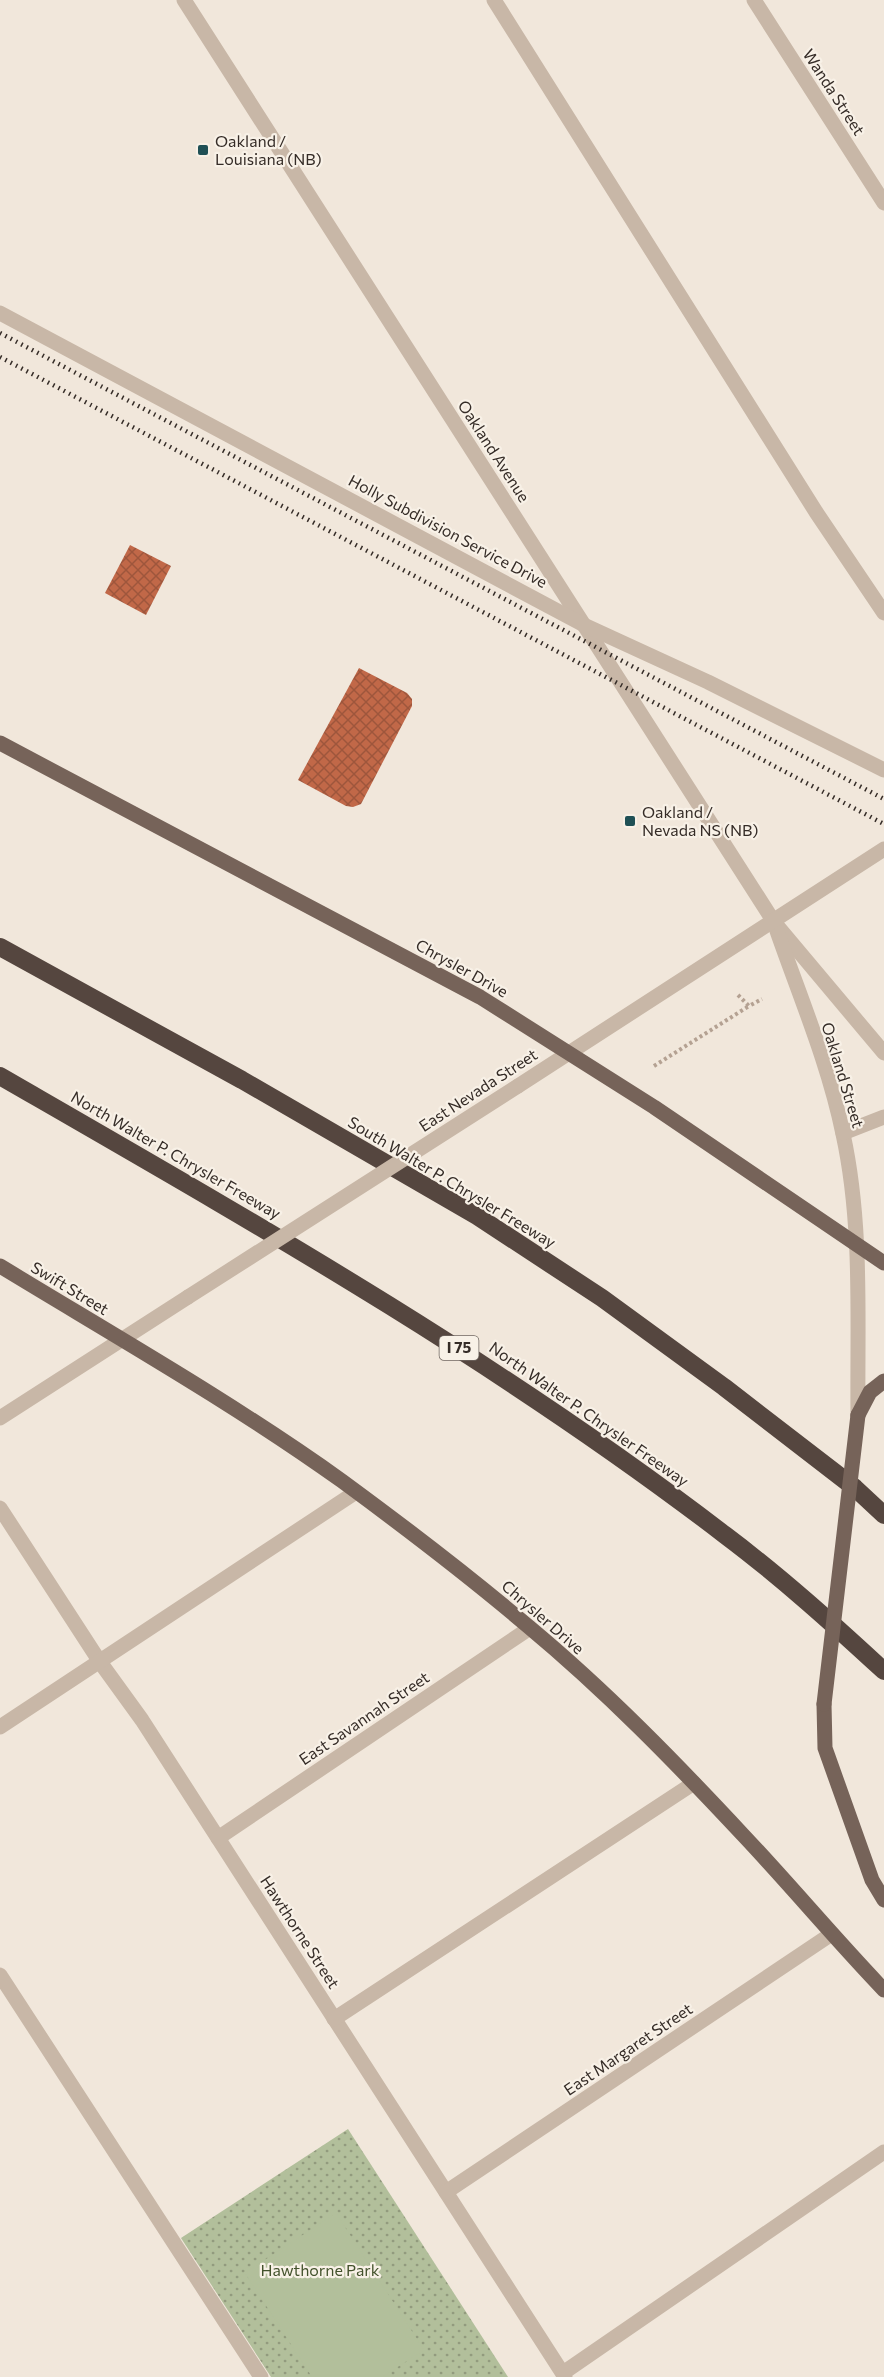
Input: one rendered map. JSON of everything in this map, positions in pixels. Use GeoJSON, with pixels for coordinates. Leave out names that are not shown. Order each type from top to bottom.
{"type":"FeatureCollection","features":[{"type":"Feature","properties":{"kind":"highway","name":"South Walter P. Chrysler Freeway"},"geometry":{"type":"LineString","coordinates":[[0,946],[232,1075],[477,1216],[602,1298],[724,1387],[855,1488],[884,1515]]}},
{"type":"Feature","properties":{"kind":"highway","name":"North Walter P. Chrysler Freeway"},"geometry":{"type":"LineString","coordinates":[[0,1076],[250,1220],[435,1332],[567,1419],[726,1535],[814,1607],[884,1671]]}},
{"type":"Feature","properties":{"kind":"main road","name":"Chrysler Drive"},"geometry":{"type":"LineString","coordinates":[[0,743],[480,997],[654,1107],[884,1263]]}},
{"type":"Feature","properties":{"kind":"main road","name":"Swift Street"},"geometry":{"type":"LineString","coordinates":[[0,1266],[120,1340]]}},
{"type":"Feature","properties":{"kind":"main road","name":"Chrysler Drive"},"geometry":{"type":"LineString","coordinates":[[120,1340],[245,1416],[356,1492],[428,1545],[530,1628],[614,1703],[694,1783],[830,1935],[884,1990]]}},
{"type":"Feature","properties":{"kind":"main road"},"geometry":{"type":"LineString","coordinates":[[884,1381],[870,1392],[858,1415],[824,1704],[825,1748],[872,1880],[884,1900]]}},
{"type":"Feature","properties":{"kind":"street","name":"Oakland Avenue"},"geometry":{"type":"LineString","coordinates":[[184,0],[774,922]]}},
{"type":"Feature","properties":{"kind":"street"},"geometry":{"type":"LineString","coordinates":[[494,0],[816,512],[884,614]]}},
{"type":"Feature","properties":{"kind":"street","name":"Wanda Street"},"geometry":{"type":"LineString","coordinates":[[754,0],[884,203]]}},
{"type":"Feature","properties":{"kind":"street","name":"Holly Subdivision Service Drive"},"geometry":{"type":"LineString","coordinates":[[0,313],[585,625],[708,682],[884,770]]}},
{"type":"Feature","properties":{"kind":"street","name":"East Nevada Street"},"geometry":{"type":"LineString","coordinates":[[0,1418],[774,922],[884,849]]}},
{"type":"Feature","properties":{"kind":"street","name":"Oakland Street"},"geometry":{"type":"LineString","coordinates":[[774,922],[884,1053]]}},
{"type":"Feature","properties":{"kind":"street","name":"Oakland Street"},"geometry":{"type":"LineString","coordinates":[[774,922],[843,1133],[853,1193],[856,1244],[858,1415]]}},
{"type":"Feature","properties":{"kind":"street"},"geometry":{"type":"LineString","coordinates":[[843,1133],[884,1118]]}},
{"type":"Feature","properties":{"kind":"street"},"geometry":{"type":"LineString","coordinates":[[0,1727],[356,1492]]}},
{"type":"Feature","properties":{"kind":"street","name":"Hawthorne Street"},"geometry":{"type":"LineString","coordinates":[[0,1508],[218,1838],[564,2375]]}},
{"type":"Feature","properties":{"kind":"street","name":"East Savannah Street"},"geometry":{"type":"LineString","coordinates":[[218,1838],[530,1628]]}},
{"type":"Feature","properties":{"kind":"street"},"geometry":{"type":"LineString","coordinates":[[334,2019],[694,1783]]}},
{"type":"Feature","properties":{"kind":"street","name":"East Margaret Street"},"geometry":{"type":"LineString","coordinates":[[446,2192],[830,1935]]}},
{"type":"Feature","properties":{"kind":"street"},"geometry":{"type":"LineString","coordinates":[[0,1975],[261,2377]]}},
{"type":"Feature","properties":{"kind":"street"},"geometry":{"type":"LineString","coordinates":[[564,2375],[884,2152]]}},
{"type":"Feature","properties":{"kind":"path"},"geometry":{"type":"LineString","coordinates":[[738,995],[749,1006]]}},
{"type":"Feature","properties":{"kind":"path"},"geometry":{"type":"LineString","coordinates":[[654,1066],[762,999]]}},
{"type":"Feature","properties":{"kind":"green space","name":"Hawthorne Park"},"geometry":{"type":"Polygon","coordinates":[[[348,2129],[508,2377],[271,2377],[181,2238],[348,2129]]]}},
{"type":"Feature","properties":{"kind":"green space"},"geometry":{"type":"Polygon","coordinates":[[[336,2213],[424,2350],[382,2377],[312,2377],[245,2273],[336,2213]]]}},
{"type":"Feature","properties":{"kind":"building"},"geometry":{"type":"Polygon","coordinates":[[[130,545],[171,566],[146,615],[105,593],[130,545]]]}},
{"type":"Feature","properties":{"kind":"building"},"geometry":{"type":"Polygon","coordinates":[[[359,668],[407,693],[412,699],[412,706],[361,804],[353,807],[346,806],[298,780],[359,668]]]}},
{"type":"Feature","properties":{"kind":"railway"},"geometry":{"type":"LineString","coordinates":[[0,333],[884,799]]}},
{"type":"Feature","properties":{"kind":"railway"},"geometry":{"type":"LineString","coordinates":[[0,357],[884,824]]}},
{"type":"Feature","properties":{"kind":"place","name":"Oakland / Louisiana (NB)"},"geometry":{"type":"Point","coordinates":[203,150]}},
{"type":"Feature","properties":{"kind":"place","name":"Oakland / Nevada NS (NB)"},"geometry":{"type":"Point","coordinates":[630,821]}}]}
